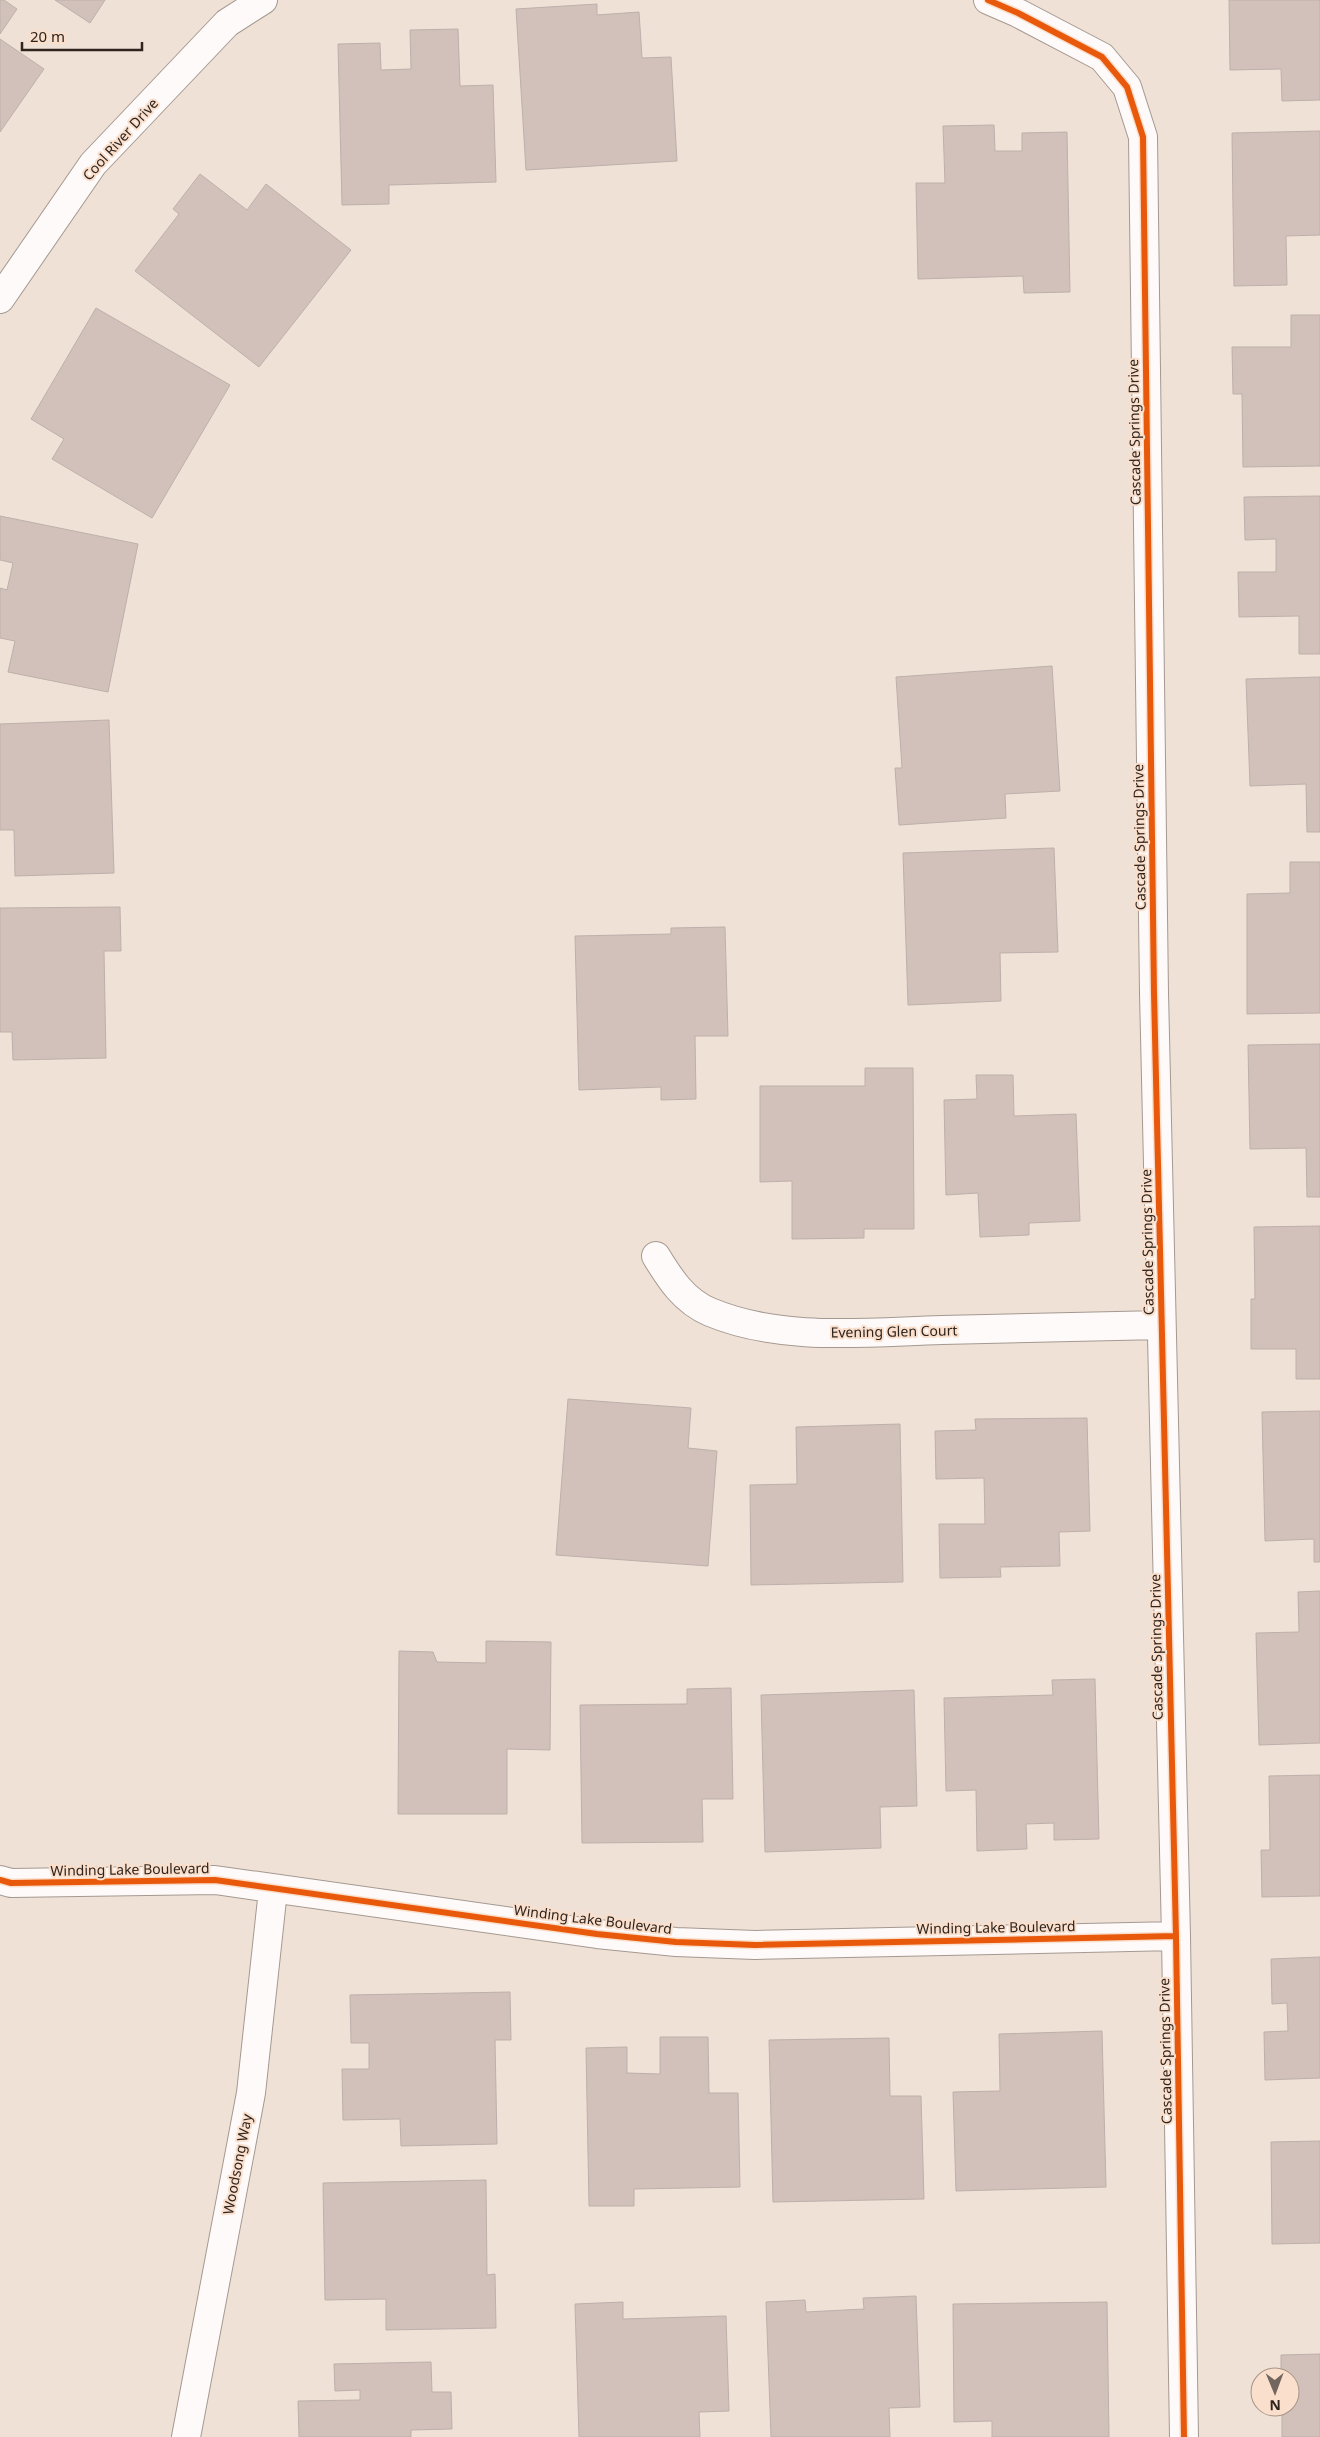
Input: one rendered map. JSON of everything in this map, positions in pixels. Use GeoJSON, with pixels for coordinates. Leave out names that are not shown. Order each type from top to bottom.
{"type":"FeatureCollection","features":[{"type":"Feature","properties":{"kind":"street","name":"Cool River Drive"},"geometry":{"type":"LineString","coordinates":[[0,299],[93,164],[227,23],[263,0]]}},
{"type":"Feature","properties":{"kind":"street","name":"Cascade Springs Drive"},"geometry":{"type":"LineString","coordinates":[[988,0],[1018,13],[1102,57],[1127,86],[1143,137],[1154,993],[1176,1936],[1184,2437]]}},
{"type":"Feature","properties":{"kind":"street","name":"Evening Glen Court"},"geometry":{"type":"LineString","coordinates":[[656,1256],[669,1277],[685,1297],[708,1311],[735,1320],[787,1331],[864,1332],[1161,1324]]}},
{"type":"Feature","properties":{"kind":"street","name":"Winding Lake Boulevard"},"geometry":{"type":"LineString","coordinates":[[4,1883],[215,1880],[273,1890],[597,1934],[676,1942],[755,1945],[1176,1936]]}},
{"type":"Feature","properties":{"kind":"street","name":"Woodsong Way"},"geometry":{"type":"LineString","coordinates":[[186,2437],[251,2093],[273,1890]]}},
{"type":"Feature","properties":{"kind":"building"},"geometry":{"type":"Polygon","coordinates":[[[0,0],[4,0],[17,9],[0,34],[0,0]]]}},
{"type":"Feature","properties":{"kind":"building"},"geometry":{"type":"Polygon","coordinates":[[[55,0],[105,0],[90,23],[55,0]]]}},
{"type":"Feature","properties":{"kind":"building"},"geometry":{"type":"Polygon","coordinates":[[[1229,0],[1320,0],[1320,100],[1282,101],[1281,69],[1230,70],[1229,0]]]}},
{"type":"Feature","properties":{"kind":"building"},"geometry":{"type":"Polygon","coordinates":[[[597,4],[597,15],[639,12],[642,58],[671,57],[677,161],[526,170],[516,9],[597,4]]]}},
{"type":"Feature","properties":{"kind":"building"},"geometry":{"type":"Polygon","coordinates":[[[458,29],[460,86],[493,85],[496,182],[389,185],[389,204],[342,205],[338,44],[380,43],[381,70],[411,69],[410,30],[458,29]]]}},
{"type":"Feature","properties":{"kind":"building"},"geometry":{"type":"Polygon","coordinates":[[[0,39],[44,69],[0,132],[0,39]]]}},
{"type":"Feature","properties":{"kind":"building"},"geometry":{"type":"Polygon","coordinates":[[[994,125],[995,151],[1022,151],[1022,133],[1067,132],[1070,292],[1024,293],[1023,276],[918,279],[916,183],[945,183],[943,126],[994,125]]]}},
{"type":"Feature","properties":{"kind":"building"},"geometry":{"type":"Polygon","coordinates":[[[1320,131],[1320,235],[1286,236],[1287,285],[1234,286],[1232,133],[1320,131]]]}},
{"type":"Feature","properties":{"kind":"building"},"geometry":{"type":"Polygon","coordinates":[[[200,174],[247,210],[266,184],[351,250],[259,367],[135,271],[179,214],[173,209],[200,174]]]}},
{"type":"Feature","properties":{"kind":"building"},"geometry":{"type":"Polygon","coordinates":[[[96,308],[230,385],[152,518],[52,459],[64,439],[31,419],[96,308]]]}},
{"type":"Feature","properties":{"kind":"building"},"geometry":{"type":"Polygon","coordinates":[[[1291,315],[1320,315],[1320,466],[1243,467],[1242,394],[1233,394],[1232,347],[1291,347],[1291,315]]]}},
{"type":"Feature","properties":{"kind":"building"},"geometry":{"type":"Polygon","coordinates":[[[1320,496],[1320,654],[1299,654],[1299,616],[1239,617],[1238,572],[1276,572],[1276,539],[1245,540],[1244,497],[1320,496]]]}},
{"type":"Feature","properties":{"kind":"building"},"geometry":{"type":"Polygon","coordinates":[[[0,516],[138,544],[108,692],[8,672],[15,641],[0,638],[0,588],[7,590],[13,563],[0,560],[0,516]]]}},
{"type":"Feature","properties":{"kind":"building"},"geometry":{"type":"Polygon","coordinates":[[[1052,666],[1060,791],[1005,794],[1006,818],[899,825],[895,768],[902,768],[896,677],[1052,666]]]}},
{"type":"Feature","properties":{"kind":"building"},"geometry":{"type":"Polygon","coordinates":[[[1320,677],[1320,832],[1307,832],[1306,784],[1250,786],[1246,679],[1320,677]]]}},
{"type":"Feature","properties":{"kind":"building"},"geometry":{"type":"Polygon","coordinates":[[[109,720],[114,873],[15,876],[14,830],[0,830],[0,724],[109,720]]]}},
{"type":"Feature","properties":{"kind":"building"},"geometry":{"type":"Polygon","coordinates":[[[1054,848],[1058,952],[1000,953],[1001,1001],[908,1005],[903,853],[1054,848]]]}},
{"type":"Feature","properties":{"kind":"building"},"geometry":{"type":"Polygon","coordinates":[[[1290,862],[1320,862],[1320,1013],[1247,1014],[1247,894],[1290,893],[1290,862]]]}},
{"type":"Feature","properties":{"kind":"building"},"geometry":{"type":"Polygon","coordinates":[[[120,907],[121,951],[104,951],[106,1058],[13,1060],[12,1032],[0,1032],[0,908],[120,907]]]}},
{"type":"Feature","properties":{"kind":"building"},"geometry":{"type":"Polygon","coordinates":[[[725,927],[728,1036],[695,1036],[696,1099],[661,1100],[661,1087],[579,1090],[575,936],[671,934],[671,928],[725,927]]]}},
{"type":"Feature","properties":{"kind":"building"},"geometry":{"type":"Polygon","coordinates":[[[1320,1044],[1320,1197],[1307,1197],[1306,1148],[1250,1149],[1248,1045],[1320,1044]]]}},
{"type":"Feature","properties":{"kind":"building"},"geometry":{"type":"Polygon","coordinates":[[[865,1068],[913,1068],[914,1229],[864,1229],[864,1238],[792,1239],[792,1181],[760,1182],[760,1086],[865,1086],[865,1068]]]}},
{"type":"Feature","properties":{"kind":"building"},"geometry":{"type":"Polygon","coordinates":[[[976,1075],[1013,1075],[1014,1116],[1076,1114],[1080,1221],[1029,1223],[1029,1235],[980,1237],[978,1193],[946,1195],[944,1100],[977,1099],[976,1075]]]}},
{"type":"Feature","properties":{"kind":"building"},"geometry":{"type":"Polygon","coordinates":[[[1320,1226],[1320,1379],[1296,1379],[1296,1349],[1251,1349],[1251,1299],[1255,1299],[1254,1227],[1320,1226]]]}},
{"type":"Feature","properties":{"kind":"building"},"geometry":{"type":"Polygon","coordinates":[[[568,1399],[691,1408],[688,1448],[717,1451],[708,1566],[556,1555],[568,1399]]]}},
{"type":"Feature","properties":{"kind":"building"},"geometry":{"type":"Polygon","coordinates":[[[1320,1411],[1320,1562],[1314,1562],[1314,1539],[1265,1541],[1262,1412],[1320,1411]]]}},
{"type":"Feature","properties":{"kind":"building"},"geometry":{"type":"Polygon","coordinates":[[[1087,1418],[1090,1531],[1059,1532],[1060,1566],[1000,1567],[1001,1577],[940,1578],[939,1524],[985,1524],[984,1478],[936,1479],[935,1431],[976,1430],[975,1419],[1087,1418]]]}},
{"type":"Feature","properties":{"kind":"building"},"geometry":{"type":"Polygon","coordinates":[[[900,1424],[903,1582],[751,1585],[750,1485],[797,1484],[796,1427],[900,1424]]]}},
{"type":"Feature","properties":{"kind":"building"},"geometry":{"type":"Polygon","coordinates":[[[1320,1591],[1320,1743],[1259,1745],[1256,1633],[1299,1632],[1298,1592],[1320,1591]]]}},
{"type":"Feature","properties":{"kind":"building"},"geometry":{"type":"Polygon","coordinates":[[[486,1641],[551,1642],[550,1750],[507,1749],[507,1814],[398,1814],[399,1651],[433,1652],[437,1662],[486,1663],[486,1641]]]}},
{"type":"Feature","properties":{"kind":"building"},"geometry":{"type":"Polygon","coordinates":[[[1095,1679],[1099,1839],[1054,1840],[1054,1823],[1026,1824],[1027,1849],[977,1851],[976,1790],[946,1791],[944,1698],[1053,1695],[1052,1680],[1095,1679]]]}},
{"type":"Feature","properties":{"kind":"building"},"geometry":{"type":"Polygon","coordinates":[[[731,1688],[733,1799],[702,1799],[703,1842],[582,1843],[580,1705],[687,1704],[687,1689],[731,1688]]]}},
{"type":"Feature","properties":{"kind":"building"},"geometry":{"type":"Polygon","coordinates":[[[914,1690],[917,1806],[880,1807],[881,1848],[765,1852],[761,1695],[914,1690]]]}},
{"type":"Feature","properties":{"kind":"building"},"geometry":{"type":"Polygon","coordinates":[[[1320,1775],[1320,1896],[1262,1897],[1261,1850],[1270,1850],[1269,1776],[1320,1775]]]}},
{"type":"Feature","properties":{"kind":"building"},"geometry":{"type":"Polygon","coordinates":[[[1320,1957],[1320,2078],[1265,2080],[1264,2032],[1288,2031],[1287,2003],[1272,2004],[1271,1959],[1320,1957]]]}},
{"type":"Feature","properties":{"kind":"building"},"geometry":{"type":"Polygon","coordinates":[[[510,1992],[511,2040],[495,2040],[497,2144],[401,2146],[400,2119],[343,2120],[342,2069],[369,2069],[369,2043],[351,2043],[350,1995],[510,1992]]]}},
{"type":"Feature","properties":{"kind":"building"},"geometry":{"type":"Polygon","coordinates":[[[1102,2031],[1106,2187],[956,2191],[953,2092],[1000,2091],[999,2034],[1102,2031]]]}},
{"type":"Feature","properties":{"kind":"building"},"geometry":{"type":"Polygon","coordinates":[[[660,2037],[708,2037],[709,2093],[738,2093],[740,2187],[634,2189],[634,2206],[589,2206],[586,2048],[627,2047],[627,2073],[660,2074],[660,2037]]]}},
{"type":"Feature","properties":{"kind":"building"},"geometry":{"type":"Polygon","coordinates":[[[889,2038],[890,2096],[921,2096],[924,2199],[773,2202],[769,2040],[889,2038]]]}},
{"type":"Feature","properties":{"kind":"building"},"geometry":{"type":"Polygon","coordinates":[[[1320,2141],[1320,2243],[1272,2244],[1271,2142],[1320,2141]]]}},
{"type":"Feature","properties":{"kind":"building"},"geometry":{"type":"Polygon","coordinates":[[[486,2180],[487,2275],[495,2274],[496,2328],[386,2330],[386,2299],[325,2300],[323,2183],[486,2180]]]}},
{"type":"Feature","properties":{"kind":"building"},"geometry":{"type":"Polygon","coordinates":[[[916,2296],[920,2407],[889,2408],[890,2437],[771,2437],[766,2302],[805,2300],[806,2312],[864,2309],[863,2298],[916,2296]]]}},
{"type":"Feature","properties":{"kind":"building"},"geometry":{"type":"Polygon","coordinates":[[[623,2302],[623,2319],[726,2316],[729,2411],[699,2412],[700,2437],[579,2437],[575,2304],[623,2302]]]}},
{"type":"Feature","properties":{"kind":"building"},"geometry":{"type":"Polygon","coordinates":[[[1107,2302],[1109,2437],[992,2437],[992,2421],[954,2422],[953,2304],[1107,2302]]]}},
{"type":"Feature","properties":{"kind":"building"},"geometry":{"type":"Polygon","coordinates":[[[1320,2354],[1320,2437],[1282,2437],[1282,2417],[1300,2417],[1300,2367],[1281,2367],[1281,2355],[1320,2354]]]}},
{"type":"Feature","properties":{"kind":"building"},"geometry":{"type":"Polygon","coordinates":[[[431,2362],[432,2392],[451,2392],[452,2429],[411,2430],[411,2437],[299,2437],[298,2401],[360,2400],[360,2390],[335,2391],[334,2364],[431,2362]]]}},
{"type":"Feature","properties":{"kind":"cycle path"},"geometry":{"type":"LineString","coordinates":[[988,0],[1018,13],[1102,57],[1127,87],[1143,137],[1154,993],[1176,1936],[1184,2437]]}},
{"type":"Feature","properties":{"kind":"cycle path"},"geometry":{"type":"LineString","coordinates":[[0,1880],[11,1883],[215,1880],[597,1934],[676,1942],[755,1945],[1176,1936]]}}]}
